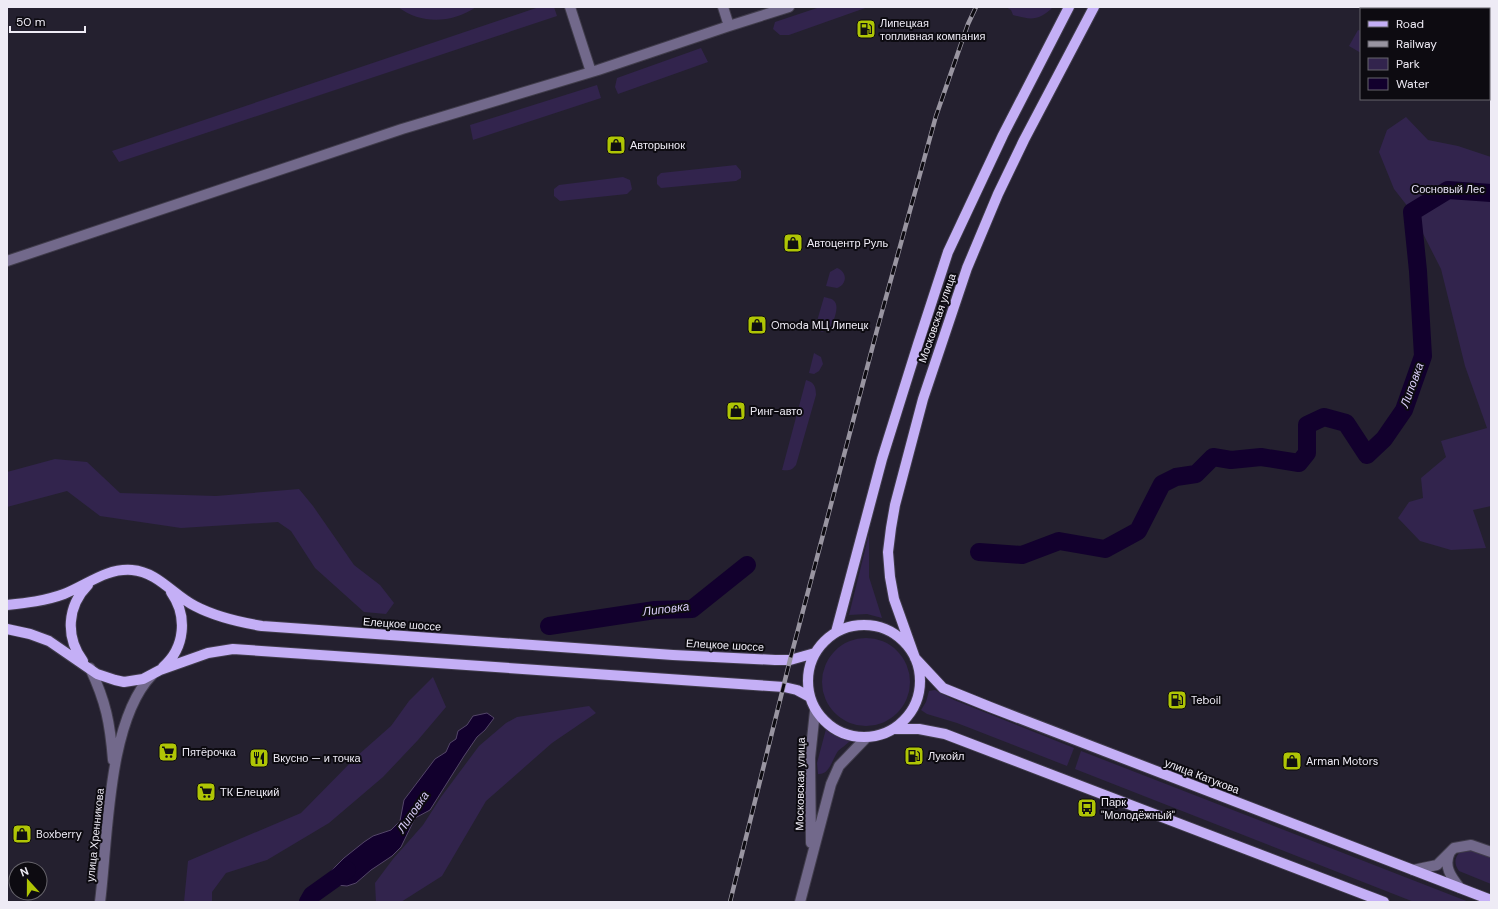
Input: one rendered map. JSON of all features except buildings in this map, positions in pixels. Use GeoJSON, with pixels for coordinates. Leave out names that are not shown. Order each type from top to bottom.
{"type":"FeatureCollection","features":[{"type":"Feature","properties":{"kind":"main road","name":"Московская улица"},"geometry":{"type":"LineString","coordinates":[[836,632],[882,459],[948,252],[1002,135],[1069,7]]}},
{"type":"Feature","properties":{"kind":"main road","name":"Московская улица"},"geometry":{"type":"LineString","coordinates":[[915,658],[894,599],[888,552],[895,505],[923,399],[967,268],[998,194],[1024,140],[1094,7]]}},
{"type":"Feature","properties":{"kind":"main road","name":"Елецкое шоссе"},"geometry":{"type":"LineString","coordinates":[[7,605],[47,599],[64,594],[98,577],[115,571],[133,570],[151,575],[193,605],[214,615],[237,622],[262,626],[665,654],[775,660],[790,660],[815,653]]}},
{"type":"Feature","properties":{"kind":"main road"},"geometry":{"type":"LineString","coordinates":[[90,668],[78,655],[70,630],[70,621],[74,604],[78,596],[98,577]]}},
{"type":"Feature","properties":{"kind":"main road"},"geometry":{"type":"LineString","coordinates":[[156,673],[167,664],[176,652],[181,639],[181,615],[177,601],[166,586]]}},
{"type":"Feature","properties":{"kind":"main road"},"geometry":{"type":"LineString","coordinates":[[867,625],[880,627],[895,634],[906,644],[915,658],[919,668],[921,684],[918,699],[904,721],[893,729],[866,738],[854,737],[832,728],[815,712],[808,688],[810,664],[815,653],[825,641],[836,632],[851,627],[867,625]]}},
{"type":"Feature","properties":{"kind":"main road"},"geometry":{"type":"LineString","coordinates":[[7,630],[30,634],[49,641],[105,678],[124,682],[143,679],[208,653],[232,649],[784,687],[797,690],[810,697]]}},
{"type":"Feature","properties":{"kind":"main road","name":"улица Катукова"},"geometry":{"type":"LineString","coordinates":[[915,658],[943,688],[1491,900]]}},
{"type":"Feature","properties":{"kind":"main road"},"geometry":{"type":"LineString","coordinates":[[893,729],[919,729],[945,734],[1384,902]]}},
{"type":"Feature","properties":{"kind":"street"},"geometry":{"type":"LineString","coordinates":[[570,7],[591,72]]}},
{"type":"Feature","properties":{"kind":"street"},"geometry":{"type":"LineString","coordinates":[[723,7],[729,26]]}},
{"type":"Feature","properties":{"kind":"street"},"geometry":{"type":"LineString","coordinates":[[7,261],[402,130],[591,72],[789,7]]}},
{"type":"Feature","properties":{"kind":"street"},"geometry":{"type":"LineString","coordinates":[[90,668],[99,687],[108,715],[114,770]]}},
{"type":"Feature","properties":{"kind":"street"},"geometry":{"type":"LineString","coordinates":[[114,770],[122,734],[127,720],[140,690],[156,673]]}},
{"type":"Feature","properties":{"kind":"street","name":"Московская улица"},"geometry":{"type":"LineString","coordinates":[[811,857],[810,758],[815,712]]}},
{"type":"Feature","properties":{"kind":"street","name":"Московская улица"},"geometry":{"type":"LineString","coordinates":[[800,902],[828,793],[839,766],[866,738]]}},
{"type":"Feature","properties":{"kind":"street","name":"улица Хренникова"},"geometry":{"type":"LineString","coordinates":[[100,902],[114,770]]}},
{"type":"Feature","properties":{"kind":"street"},"geometry":{"type":"LineString","coordinates":[[1413,870],[1437,865],[1454,848],[1470,845],[1491,852]]}},
{"type":"Feature","properties":{"kind":"street"},"geometry":{"type":"LineString","coordinates":[[1454,848],[1449,854],[1447,862],[1452,878],[1460,888]]}},
{"type":"Feature","properties":{"kind":"green space"},"geometry":{"type":"Polygon","coordinates":[[[398,7],[476,7],[457,16],[437,20],[417,17],[398,7]]]}},
{"type":"Feature","properties":{"kind":"green space"},"geometry":{"type":"Polygon","coordinates":[[[539,7],[554,7],[557,16],[119,162],[112,151],[539,7]]]}},
{"type":"Feature","properties":{"kind":"green space"},"geometry":{"type":"Polygon","coordinates":[[[820,7],[868,7],[789,35],[780,35],[773,29],[775,22],[820,7]]]}},
{"type":"Feature","properties":{"kind":"green space"},"geometry":{"type":"Polygon","coordinates":[[[1006,7],[1053,7],[1039,17],[1025,18],[1013,15],[1011,10],[1006,7]]]}},
{"type":"Feature","properties":{"kind":"green space"},"geometry":{"type":"Polygon","coordinates":[[[1358,30],[1360,31],[1360,52],[1349,46],[1358,30]]]}},
{"type":"Feature","properties":{"kind":"green space"},"geometry":{"type":"Polygon","coordinates":[[[701,48],[708,62],[618,94],[615,87],[617,78],[701,48]]]}},
{"type":"Feature","properties":{"kind":"green space"},"geometry":{"type":"Polygon","coordinates":[[[597,85],[601,98],[473,140],[470,125],[597,85]]]}},
{"type":"Feature","properties":{"kind":"green space","name":"Сосновый Лес"},"geometry":{"type":"Polygon","coordinates":[[[1406,117],[1428,140],[1458,146],[1491,157],[1491,506],[1473,510],[1486,548],[1451,550],[1420,541],[1398,518],[1409,502],[1423,498],[1421,478],[1446,457],[1441,441],[1487,428],[1465,366],[1441,269],[1412,212],[1394,189],[1379,152],[1387,130],[1406,117]]]}},
{"type":"Feature","properties":{"kind":"green space"},"geometry":{"type":"Polygon","coordinates":[[[736,165],[741,171],[741,178],[736,181],[661,188],[657,184],[657,177],[661,173],[736,165]]]}},
{"type":"Feature","properties":{"kind":"green space"},"geometry":{"type":"Polygon","coordinates":[[[623,177],[630,180],[632,189],[627,194],[560,201],[554,196],[554,189],[559,185],[623,177]]]}},
{"type":"Feature","properties":{"kind":"green space"},"geometry":{"type":"Polygon","coordinates":[[[837,268],[843,272],[845,278],[843,284],[837,288],[826,286],[830,272],[837,268]]]}},
{"type":"Feature","properties":{"kind":"green space"},"geometry":{"type":"Polygon","coordinates":[[[824,297],[835,302],[836,309],[831,328],[822,332],[815,328],[824,297]]]}},
{"type":"Feature","properties":{"kind":"green space"},"geometry":{"type":"Polygon","coordinates":[[[814,353],[821,357],[823,364],[819,371],[814,374],[809,373],[814,353]]]}},
{"type":"Feature","properties":{"kind":"green space"},"geometry":{"type":"Polygon","coordinates":[[[806,380],[814,385],[816,395],[796,465],[790,470],[782,470],[806,380]]]}},
{"type":"Feature","properties":{"kind":"green space"},"geometry":{"type":"Polygon","coordinates":[[[55,459],[87,462],[120,493],[216,496],[299,489],[313,506],[354,565],[380,585],[394,603],[386,614],[364,612],[315,568],[291,531],[278,522],[181,528],[100,516],[67,491],[7,507],[7,472],[55,459]]]}},
{"type":"Feature","properties":{"kind":"green space"},"geometry":{"type":"Polygon","coordinates":[[[869,534],[869,577],[882,618],[867,614],[849,615],[869,534]]]}},
{"type":"Feature","properties":{"kind":"green space"},"geometry":{"type":"Polygon","coordinates":[[[866,638],[883,642],[897,651],[906,665],[910,682],[906,699],[897,713],[883,722],[866,726],[849,722],[835,713],[826,699],[822,682],[826,665],[835,651],[849,642],[866,638]]]}},
{"type":"Feature","properties":{"kind":"green space"},"geometry":{"type":"Polygon","coordinates":[[[433,677],[446,707],[418,740],[383,777],[329,823],[267,860],[226,873],[212,892],[212,902],[184,902],[188,861],[301,813],[357,756],[391,726],[409,701],[433,677]]]}},
{"type":"Feature","properties":{"kind":"green space"},"geometry":{"type":"Polygon","coordinates":[[[935,690],[954,700],[1074,748],[1067,766],[957,723],[927,714],[921,710],[926,702],[929,691],[935,690]]]}},
{"type":"Feature","properties":{"kind":"green space"},"geometry":{"type":"Polygon","coordinates":[[[589,706],[596,713],[552,743],[486,801],[442,876],[401,902],[376,902],[375,883],[393,859],[423,825],[441,797],[479,746],[506,723],[517,717],[589,706]]]}},
{"type":"Feature","properties":{"kind":"green space"},"geometry":{"type":"Polygon","coordinates":[[[826,729],[830,733],[850,741],[838,751],[828,769],[822,774],[818,774],[817,763],[826,729]]]}},
{"type":"Feature","properties":{"kind":"green space"},"geometry":{"type":"Polygon","coordinates":[[[1081,751],[1469,902],[1414,902],[1075,769],[1081,751]]]}},
{"type":"Feature","properties":{"kind":"green space"},"geometry":{"type":"Polygon","coordinates":[[[1466,848],[1491,856],[1491,884],[1459,871],[1456,864],[1456,858],[1460,852],[1466,848]]]}},
{"type":"Feature","properties":{"kind":"water"},"geometry":{"type":"Polygon","coordinates":[[[487,713],[494,718],[485,730],[477,737],[430,810],[415,818],[401,847],[392,856],[371,870],[356,883],[347,886],[326,884],[326,876],[344,858],[373,836],[391,830],[400,821],[404,800],[435,759],[446,752],[450,743],[456,739],[458,731],[467,725],[473,716],[487,713]]]}},
{"type":"Feature","properties":{"kind":"waterway","name":"Липовка"},"geometry":{"type":"LineString","coordinates":[[979,552],[1022,555],[1059,541],[1105,549],[1138,531],[1162,484],[1176,477],[1196,474],[1213,457],[1231,460],[1261,457],[1299,463],[1307,453],[1307,425],[1324,417],[1346,423],[1367,455],[1384,439],[1404,410],[1423,356],[1418,271],[1412,212],[1448,190],[1491,193]]}},
{"type":"Feature","properties":{"kind":"waterway","name":"Липовка"},"geometry":{"type":"LineString","coordinates":[[549,626],[655,610],[692,609],[747,565]]}},
{"type":"Feature","properties":{"kind":"waterway","name":"Липовка"},"geometry":{"type":"LineString","coordinates":[[308,902],[312,895],[347,870]]}},
{"type":"Feature","properties":{"kind":"railway"},"geometry":{"type":"LineString","coordinates":[[730,902],[790,660],[877,330],[936,116],[968,24],[976,7]]}},
{"type":"Feature","properties":{"kind":"place","name":"Липецкая топливная компания"},"geometry":{"type":"Point","coordinates":[866,29]}},
{"type":"Feature","properties":{"kind":"place","name":"Авторынок"},"geometry":{"type":"Point","coordinates":[616,145]}},
{"type":"Feature","properties":{"kind":"place","name":"Автоцентр Руль"},"geometry":{"type":"Point","coordinates":[793,243]}},
{"type":"Feature","properties":{"kind":"place","name":"Omoda МЦ Липецк"},"geometry":{"type":"Point","coordinates":[757,325]}},
{"type":"Feature","properties":{"kind":"place","name":"Ринг-авто"},"geometry":{"type":"Point","coordinates":[736,411]}},
{"type":"Feature","properties":{"kind":"place","name":"Teboil"},"geometry":{"type":"Point","coordinates":[1177,700]}},
{"type":"Feature","properties":{"kind":"place","name":"Пятёрочка"},"geometry":{"type":"Point","coordinates":[168,752]}},
{"type":"Feature","properties":{"kind":"place","name":"Лукойл"},"geometry":{"type":"Point","coordinates":[914,756]}},
{"type":"Feature","properties":{"kind":"place","name":"Вкусно — и точка"},"geometry":{"type":"Point","coordinates":[259,758]}},
{"type":"Feature","properties":{"kind":"place","name":"Arman Motors"},"geometry":{"type":"Point","coordinates":[1292,761]}},
{"type":"Feature","properties":{"kind":"place","name":"ТК Елецкий"},"geometry":{"type":"Point","coordinates":[206,792]}},
{"type":"Feature","properties":{"kind":"place","name":"Парк \"Молодёжный\""},"geometry":{"type":"Point","coordinates":[1087,808]}},
{"type":"Feature","properties":{"kind":"place","name":"Boxberry"},"geometry":{"type":"Point","coordinates":[22,834]}}]}
